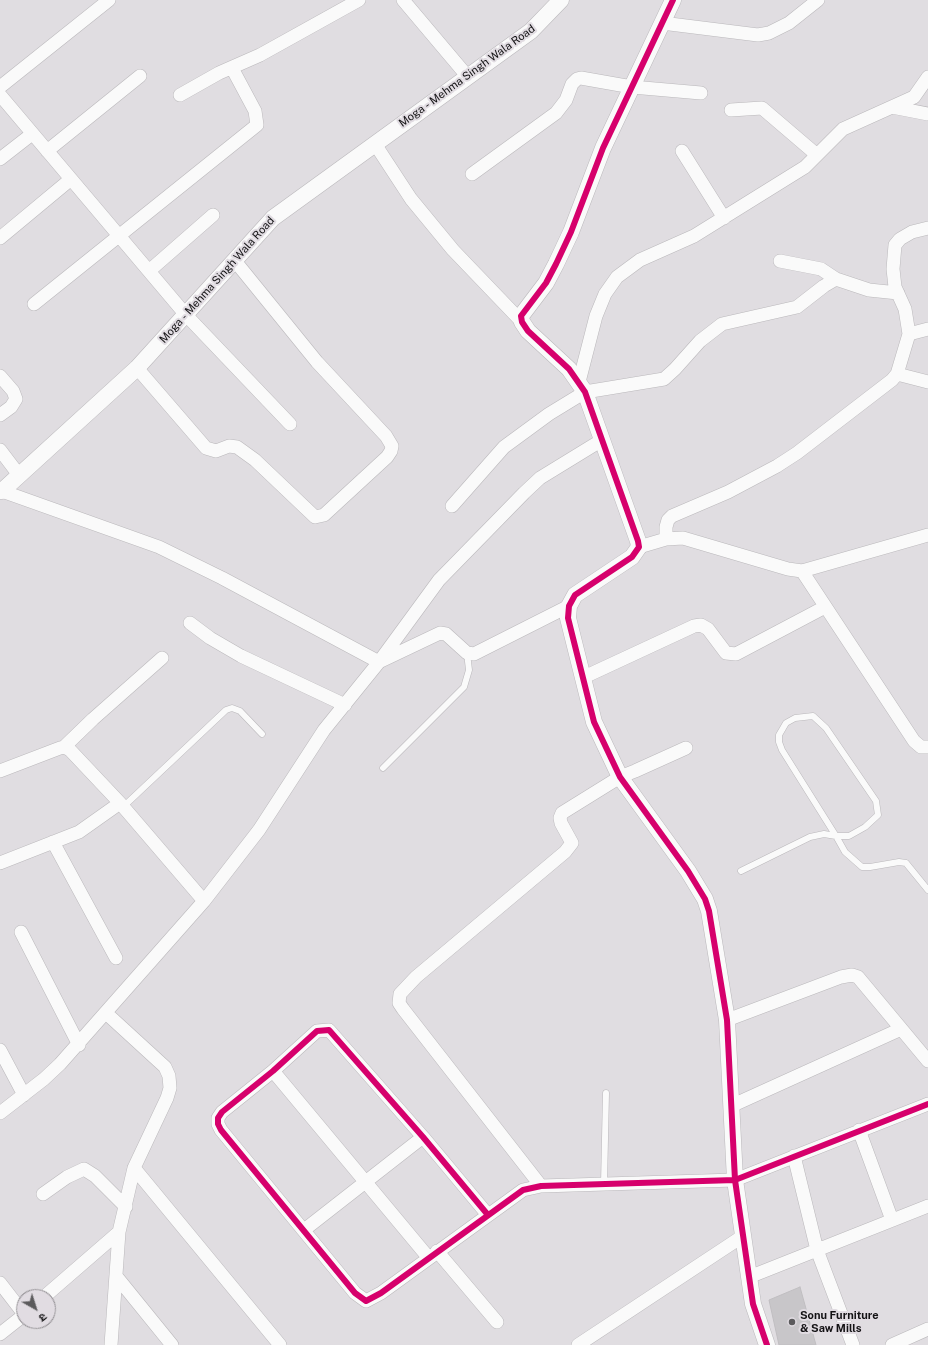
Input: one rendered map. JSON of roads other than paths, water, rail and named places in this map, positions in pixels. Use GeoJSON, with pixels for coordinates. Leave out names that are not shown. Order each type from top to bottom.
{"type":"FeatureCollection","features":[{"type":"Feature","properties":{"kind":"street"},"geometry":{"type":"LineString","coordinates":[[0,87],[110,0]]}},
{"type":"Feature","properties":{"kind":"street"},"geometry":{"type":"LineString","coordinates":[[180,95],[203,81],[260,55],[359,0]]}},
{"type":"Feature","properties":{"kind":"street"},"geometry":{"type":"LineString","coordinates":[[403,0],[468,77]]}},
{"type":"Feature","properties":{"kind":"street","name":"Moga - Mehma Singh Wala Road"},"geometry":{"type":"LineString","coordinates":[[1,491],[137,368],[273,218],[530,31],[561,0]]}},
{"type":"Feature","properties":{"kind":"street"},"geometry":{"type":"LineString","coordinates":[[522,322],[521,316],[546,283],[571,232],[603,148],[673,0]]}},
{"type":"Feature","properties":{"kind":"street"},"geometry":{"type":"LineString","coordinates":[[662,23],[758,35],[769,33],[789,24],[818,0]]}},
{"type":"Feature","properties":{"kind":"street"},"geometry":{"type":"LineString","coordinates":[[34,304],[120,237],[258,125],[255,111],[232,68]]}},
{"type":"Feature","properties":{"kind":"street"},"geometry":{"type":"LineString","coordinates":[[47,151],[140,76]]}},
{"type":"Feature","properties":{"kind":"street"},"geometry":{"type":"LineString","coordinates":[[582,387],[596,316],[605,294],[617,277],[640,260],[694,236],[805,167],[843,129],[914,97],[928,77]]}},
{"type":"Feature","properties":{"kind":"street"},"geometry":{"type":"LineString","coordinates":[[472,174],[556,113],[564,105],[572,84],[577,79],[581,78],[632,87],[701,93]]}},
{"type":"Feature","properties":{"kind":"street"},"geometry":{"type":"LineString","coordinates":[[0,95],[186,315],[290,424]]}},
{"type":"Feature","properties":{"kind":"street"},"geometry":{"type":"LineString","coordinates":[[892,107],[928,114]]}},
{"type":"Feature","properties":{"kind":"street"},"geometry":{"type":"LineString","coordinates":[[732,110],[762,108],[817,155]]}},
{"type":"Feature","properties":{"kind":"street"},"geometry":{"type":"LineString","coordinates":[[0,160],[32,134]]}},
{"type":"Feature","properties":{"kind":"street"},"geometry":{"type":"LineString","coordinates":[[375,144],[411,198],[453,250],[522,322],[528,331],[569,369],[582,387],[639,547]]}},
{"type":"Feature","properties":{"kind":"street"},"geometry":{"type":"LineString","coordinates":[[682,151],[724,218]]}},
{"type":"Feature","properties":{"kind":"street"},"geometry":{"type":"LineString","coordinates":[[0,238],[71,179]]}},
{"type":"Feature","properties":{"kind":"street"},"geometry":{"type":"LineString","coordinates":[[149,271],[213,215]]}},
{"type":"Feature","properties":{"kind":"street"},"geometry":{"type":"LineString","coordinates":[[666,539],[666,527],[668,520],[672,516],[728,492],[777,466],[797,453],[885,386],[897,374],[909,334],[906,309],[895,287],[893,269],[896,245],[900,239],[912,232],[928,228]]}},
{"type":"Feature","properties":{"kind":"street"},"geometry":{"type":"LineString","coordinates":[[137,368],[206,448],[216,451],[230,446],[237,446],[255,460],[315,517],[324,515],[387,457],[392,446],[386,436],[317,362],[235,261]]}},
{"type":"Feature","properties":{"kind":"street"},"geometry":{"type":"LineString","coordinates":[[780,261],[821,269],[836,279],[869,290],[898,293]]}},
{"type":"Feature","properties":{"kind":"street"},"geometry":{"type":"LineString","coordinates":[[452,506],[504,446],[550,414],[582,387],[664,379],[700,341],[722,324],[797,307],[824,286],[836,279]]}},
{"type":"Feature","properties":{"kind":"street"},"geometry":{"type":"LineString","coordinates":[[909,334],[928,329]]}},
{"type":"Feature","properties":{"kind":"street"},"geometry":{"type":"LineString","coordinates":[[897,374],[928,382]]}},
{"type":"Feature","properties":{"kind":"street"},"geometry":{"type":"LineString","coordinates":[[0,376],[13,391],[16,399],[11,407],[0,415]]}},
{"type":"Feature","properties":{"kind":"street"},"geometry":{"type":"LineString","coordinates":[[0,1113],[44,1079],[79,1045],[204,901],[259,830],[324,730],[380,662],[439,580],[540,478],[602,440]]}},
{"type":"Feature","properties":{"kind":"street"},"geometry":{"type":"LineString","coordinates":[[0,450],[19,475]]}},
{"type":"Feature","properties":{"kind":"street"},"geometry":{"type":"LineString","coordinates":[[1,491],[159,547],[222,578],[380,662]]}},
{"type":"Feature","properties":{"kind":"street"},"geometry":{"type":"LineString","coordinates":[[767,1345],[753,1304],[735,1180],[727,1020],[709,911],[705,899],[688,871],[620,777],[594,722],[568,618],[569,606],[575,595],[632,557],[639,547],[666,539],[676,538],[692,540],[788,569],[802,571],[928,535]]}},
{"type":"Feature","properties":{"kind":"street"},"geometry":{"type":"LineString","coordinates":[[802,571],[914,741],[921,748],[928,747]]}},
{"type":"Feature","properties":{"kind":"street"},"geometry":{"type":"LineString","coordinates":[[380,662],[440,633],[446,634],[467,653],[474,654],[569,606]]}},
{"type":"Feature","properties":{"kind":"street"},"geometry":{"type":"LineString","coordinates":[[582,678],[694,626],[701,625],[708,629],[726,654],[736,654],[825,607]]}},
{"type":"Feature","properties":{"kind":"street"},"geometry":{"type":"LineString","coordinates":[[190,623],[210,638],[235,652],[345,705]]}},
{"type":"Feature","properties":{"kind":"street"},"geometry":{"type":"LineString","coordinates":[[0,771],[48,751],[64,747],[93,719],[162,658]]}},
{"type":"Feature","properties":{"kind":"street"},"geometry":{"type":"LineString","coordinates":[[64,747],[76,755],[204,901]]}},
{"type":"Feature","properties":{"kind":"street"},"geometry":{"type":"LineString","coordinates":[[541,1186],[403,1009],[398,999],[400,994],[416,977],[565,852],[572,843],[561,823],[560,818],[562,813],[620,777],[686,748]]}},
{"type":"Feature","properties":{"kind":"street"},"geometry":{"type":"LineString","coordinates":[[0,863],[79,832],[121,805]]}},
{"type":"Feature","properties":{"kind":"street"},"geometry":{"type":"LineString","coordinates":[[53,842],[116,958]]}},
{"type":"Feature","properties":{"kind":"street"},"geometry":{"type":"LineString","coordinates":[[21,932],[79,1045]]}},
{"type":"Feature","properties":{"kind":"street"},"geometry":{"type":"LineString","coordinates":[[727,1020],[841,977],[852,975],[858,977],[928,1061]]}},
{"type":"Feature","properties":{"kind":"street"},"geometry":{"type":"LineString","coordinates":[[106,1013],[164,1067],[169,1076],[170,1088],[167,1098],[134,1168],[119,1232],[111,1345]]}},
{"type":"Feature","properties":{"kind":"street"},"geometry":{"type":"LineString","coordinates":[[731,1106],[901,1029]]}},
{"type":"Feature","properties":{"kind":"street"},"geometry":{"type":"LineString","coordinates":[[488,1215],[423,1137],[329,1030],[317,1031],[273,1071],[222,1112],[218,1118],[218,1124],[355,1293],[366,1301],[381,1293],[523,1190],[541,1186],[735,1180],[928,1104]]}},
{"type":"Feature","properties":{"kind":"street"},"geometry":{"type":"LineString","coordinates":[[0,1050],[24,1095]]}},
{"type":"Feature","properties":{"kind":"street"},"geometry":{"type":"LineString","coordinates":[[273,1071],[366,1182],[497,1322]]}},
{"type":"Feature","properties":{"kind":"street"},"geometry":{"type":"LineString","coordinates":[[859,1130],[892,1220]]}},
{"type":"Feature","properties":{"kind":"street"},"geometry":{"type":"LineString","coordinates":[[304,1230],[423,1137]]}},
{"type":"Feature","properties":{"kind":"street"},"geometry":{"type":"LineString","coordinates":[[794,1156],[818,1250],[853,1345]]}},
{"type":"Feature","properties":{"kind":"street"},"geometry":{"type":"LineString","coordinates":[[134,1168],[280,1345]]}},
{"type":"Feature","properties":{"kind":"street"},"geometry":{"type":"LineString","coordinates":[[43,1194],[68,1177],[84,1169],[95,1176],[126,1207]]}},
{"type":"Feature","properties":{"kind":"street"},"geometry":{"type":"LineString","coordinates":[[749,1277],[928,1206]]}},
{"type":"Feature","properties":{"kind":"street"},"geometry":{"type":"LineString","coordinates":[[53,1289],[119,1232]]}},
{"type":"Feature","properties":{"kind":"street"},"geometry":{"type":"LineString","coordinates":[[578,1345],[743,1236]]}},
{"type":"Feature","properties":{"kind":"street"},"geometry":{"type":"LineString","coordinates":[[116,1276],[172,1345]]}},
{"type":"Feature","properties":{"kind":"street"},"geometry":{"type":"LineString","coordinates":[[0,1283],[16,1304]]}},
{"type":"Feature","properties":{"kind":"street"},"geometry":{"type":"LineString","coordinates":[[0,1334],[16,1321]]}},
{"type":"Feature","properties":{"kind":"street"},"geometry":{"type":"LineString","coordinates":[[892,1345],[928,1329]]}},
{"type":"Feature","properties":{"kind":"lane"},"geometry":{"type":"LineString","coordinates":[[383,768],[464,687],[469,670],[467,653]]}},
{"type":"Feature","properties":{"kind":"lane"},"geometry":{"type":"LineString","coordinates":[[121,805],[226,710],[232,708],[240,711],[262,734]]}},
{"type":"Feature","properties":{"kind":"lane"},"geometry":{"type":"LineString","coordinates":[[741,872],[810,837],[824,834],[836,836],[849,836],[865,827],[878,815],[876,801],[818,719],[807,715],[795,718],[786,723],[781,729],[778,742],[836,836],[846,852],[862,867],[899,862],[906,864],[928,890]]}},
{"type":"Feature","properties":{"kind":"lane"},"geometry":{"type":"LineString","coordinates":[[604,1184],[606,1093]]}},
{"type":"Feature","properties":{"kind":"place","name":"Sonu Furniture & Saw Mills"},"geometry":{"type":"Point","coordinates":[792,1322]}}]}
